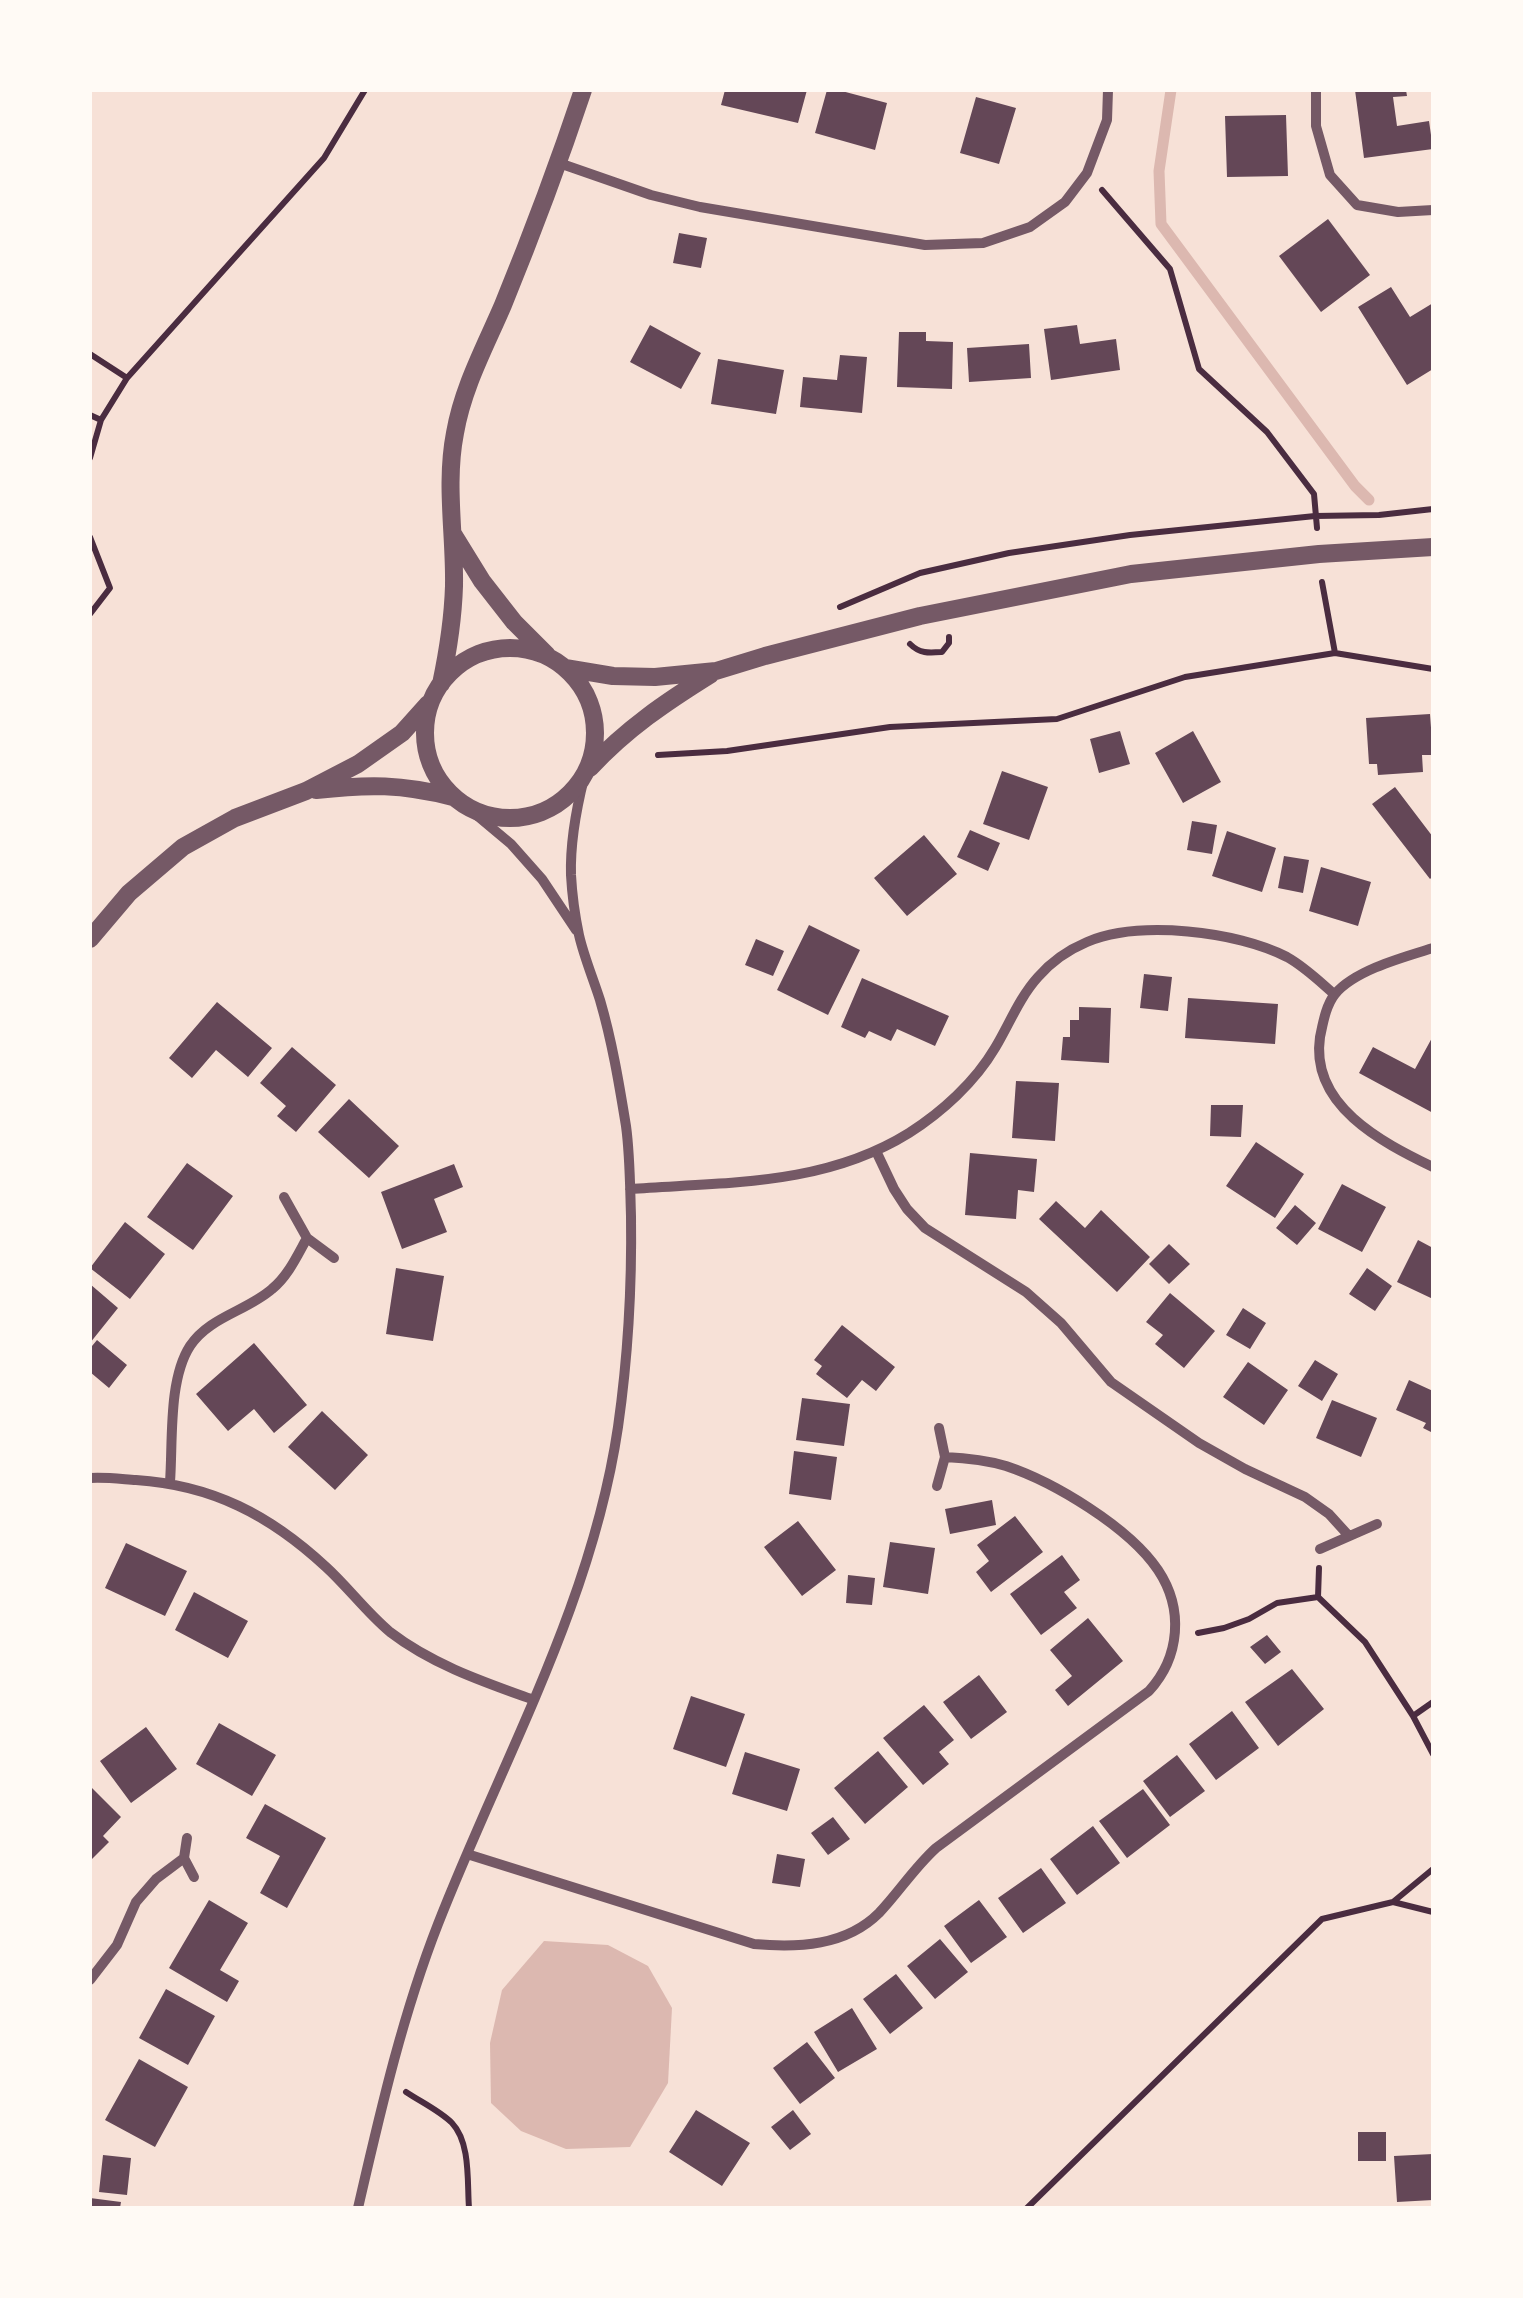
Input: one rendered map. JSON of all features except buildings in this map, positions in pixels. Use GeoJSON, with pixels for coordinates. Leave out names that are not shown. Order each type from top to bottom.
{"type":"FeatureCollection","features":[{"type":"Feature","properties":{"kind":"street"},"geometry":{"type":"LineString","coordinates":[[579,935],[522,856],[436,776],[427,752],[426,726],[450,642],[454,586],[450,485],[454,434],[470,376],[502,308],[584,90]]}},
{"type":"Feature","properties":{"kind":"street"},"geometry":{"type":"LineString","coordinates":[[559,163],[651,195],[700,207],[925,246],[982,243],[1030,228],[1065,202],[1087,173],[1107,120],[1108,90]]}},
{"type":"Feature","properties":{"kind":"street"},"geometry":{"type":"LineString","coordinates":[[1316,90],[1316,126],[1330,175],[1357,205],[1398,212],[1433,210]]}},
{"type":"Feature","properties":{"kind":"street"},"geometry":{"type":"LineString","coordinates":[[358,2208],[388,2081],[436,1927],[577,1591],[603,1503],[618,1429],[628,1342],[632,1265],[626,1131],[615,1060],[579,935],[571,875],[573,824],[593,756],[596,730],[591,704],[578,682],[514,622],[482,581],[453,533]]}},
{"type":"Feature","properties":{"kind":"street"},"geometry":{"type":"LineString","coordinates":[[90,939],[129,892],[183,847],[235,818],[306,791],[358,764],[402,732],[454,670],[475,656],[500,649],[525,649],[557,662],[613,676],[655,678],[716,672],[920,616],[1131,574],[1319,554],[1433,547]]}},
{"type":"Feature","properties":{"kind":"street"},"geometry":{"type":"LineString","coordinates":[[306,791],[376,785],[412,787],[460,802],[485,815],[515,819],[544,812],[569,796],[612,744],[633,726],[716,672]]}},
{"type":"Feature","properties":{"kind":"street"},"geometry":{"type":"LineString","coordinates":[[630,1189],[784,1178],[829,1170],[876,1151],[911,1132],[968,1084],[994,1051],[1034,981],[1050,964],[1090,940],[1142,931],[1220,936],[1286,957],[1334,994]]}},
{"type":"Feature","properties":{"kind":"street"},"geometry":{"type":"LineString","coordinates":[[1433,948],[1368,972],[1334,994],[1323,1019],[1318,1051],[1322,1076],[1332,1098],[1372,1132],[1433,1166]]}},
{"type":"Feature","properties":{"kind":"street"},"geometry":{"type":"LineString","coordinates":[[876,1151],[907,1209],[925,1228],[1026,1292],[1061,1323],[1111,1382],[1199,1443],[1305,1496],[1349,1536]]}},
{"type":"Feature","properties":{"kind":"street"},"geometry":{"type":"LineString","coordinates":[[284,1197],[307,1238],[334,1258]]}},
{"type":"Feature","properties":{"kind":"street"},"geometry":{"type":"LineString","coordinates":[[170,1482],[176,1391],[190,1346],[204,1330],[272,1289],[288,1272],[307,1238]]}},
{"type":"Feature","properties":{"kind":"street"},"geometry":{"type":"LineString","coordinates":[[937,1486],[945,1457],[939,1428]]}},
{"type":"Feature","properties":{"kind":"street"},"geometry":{"type":"LineString","coordinates":[[466,1854],[754,1944],[779,1947],[833,1940],[858,1929],[878,1913],[936,1848],[1148,1691],[1162,1676],[1175,1638],[1175,1612],[1157,1568],[1117,1530],[1072,1496],[1003,1465],[945,1457]]}},
{"type":"Feature","properties":{"kind":"street"},"geometry":{"type":"LineString","coordinates":[[90,1478],[170,1482],[206,1492],[267,1520],[330,1570],[391,1633],[451,1668],[534,1700]]}},
{"type":"Feature","properties":{"kind":"street"},"geometry":{"type":"LineString","coordinates":[[1320,1549],[1377,1524]]}},
{"type":"Feature","properties":{"kind":"street"},"geometry":{"type":"LineString","coordinates":[[187,1838],[184,1858],[194,1876]]}},
{"type":"Feature","properties":{"kind":"street"},"geometry":{"type":"LineString","coordinates":[[90,1980],[117,1946],[136,1902],[156,1879],[184,1858]]}},
{"type":"Feature","properties":{"kind":"path"},"geometry":{"type":"LineString","coordinates":[[90,458],[101,420],[128,378],[324,158],[365,90]]}},
{"type":"Feature","properties":{"kind":"path"},"geometry":{"type":"LineString","coordinates":[[1087,173],[1170,269],[1199,369],[1266,432],[1314,494],[1317,528]]}},
{"type":"Feature","properties":{"kind":"path"},"geometry":{"type":"LineString","coordinates":[[90,354],[128,378]]}},
{"type":"Feature","properties":{"kind":"path"},"geometry":{"type":"LineString","coordinates":[[90,415],[101,420]]}},
{"type":"Feature","properties":{"kind":"path"},"geometry":{"type":"LineString","coordinates":[[920,573],[1130,535],[1315,516],[1433,509]]}},
{"type":"Feature","properties":{"kind":"path"},"geometry":{"type":"LineString","coordinates":[[90,537],[110,588],[90,614]]}},
{"type":"Feature","properties":{"kind":"path"},"geometry":{"type":"LineString","coordinates":[[1322,582],[1335,653]]}},
{"type":"Feature","properties":{"kind":"path"},"geometry":{"type":"LineString","coordinates":[[658,755],[727,751],[890,727],[1057,719],[1185,678],[1335,653],[1433,668]]}},
{"type":"Feature","properties":{"kind":"path"},"geometry":{"type":"LineString","coordinates":[[1175,1638],[1224,1628],[1277,1603],[1318,1597],[1365,1642],[1433,1754]]}},
{"type":"Feature","properties":{"kind":"path"},"geometry":{"type":"LineString","coordinates":[[1413,1716],[1433,1702]]}},
{"type":"Feature","properties":{"kind":"path"},"geometry":{"type":"LineString","coordinates":[[1028,2208],[1322,1919],[1393,1902],[1433,1869]]}},
{"type":"Feature","properties":{"kind":"path"},"geometry":{"type":"LineString","coordinates":[[1393,1902],[1433,1912]]}},
{"type":"Feature","properties":{"kind":"path"},"geometry":{"type":"LineString","coordinates":[[388,2081],[456,2126],[462,2142],[469,2208]]}},
{"type":"Feature","properties":{"kind":"shaded area"},"geometry":{"type":"Polygon","coordinates":[[[544,1941],[608,1945],[648,1966],[672,2008],[668,2083],[630,2147],[566,2149],[521,2131],[491,2103],[490,2043],[502,1990],[544,1941]]]}},
{"type":"Feature","properties":{"kind":"waterway"},"geometry":{"type":"LineString","coordinates":[[1171,90],[1159,171],[1161,224],[1369,500]]}}]}
